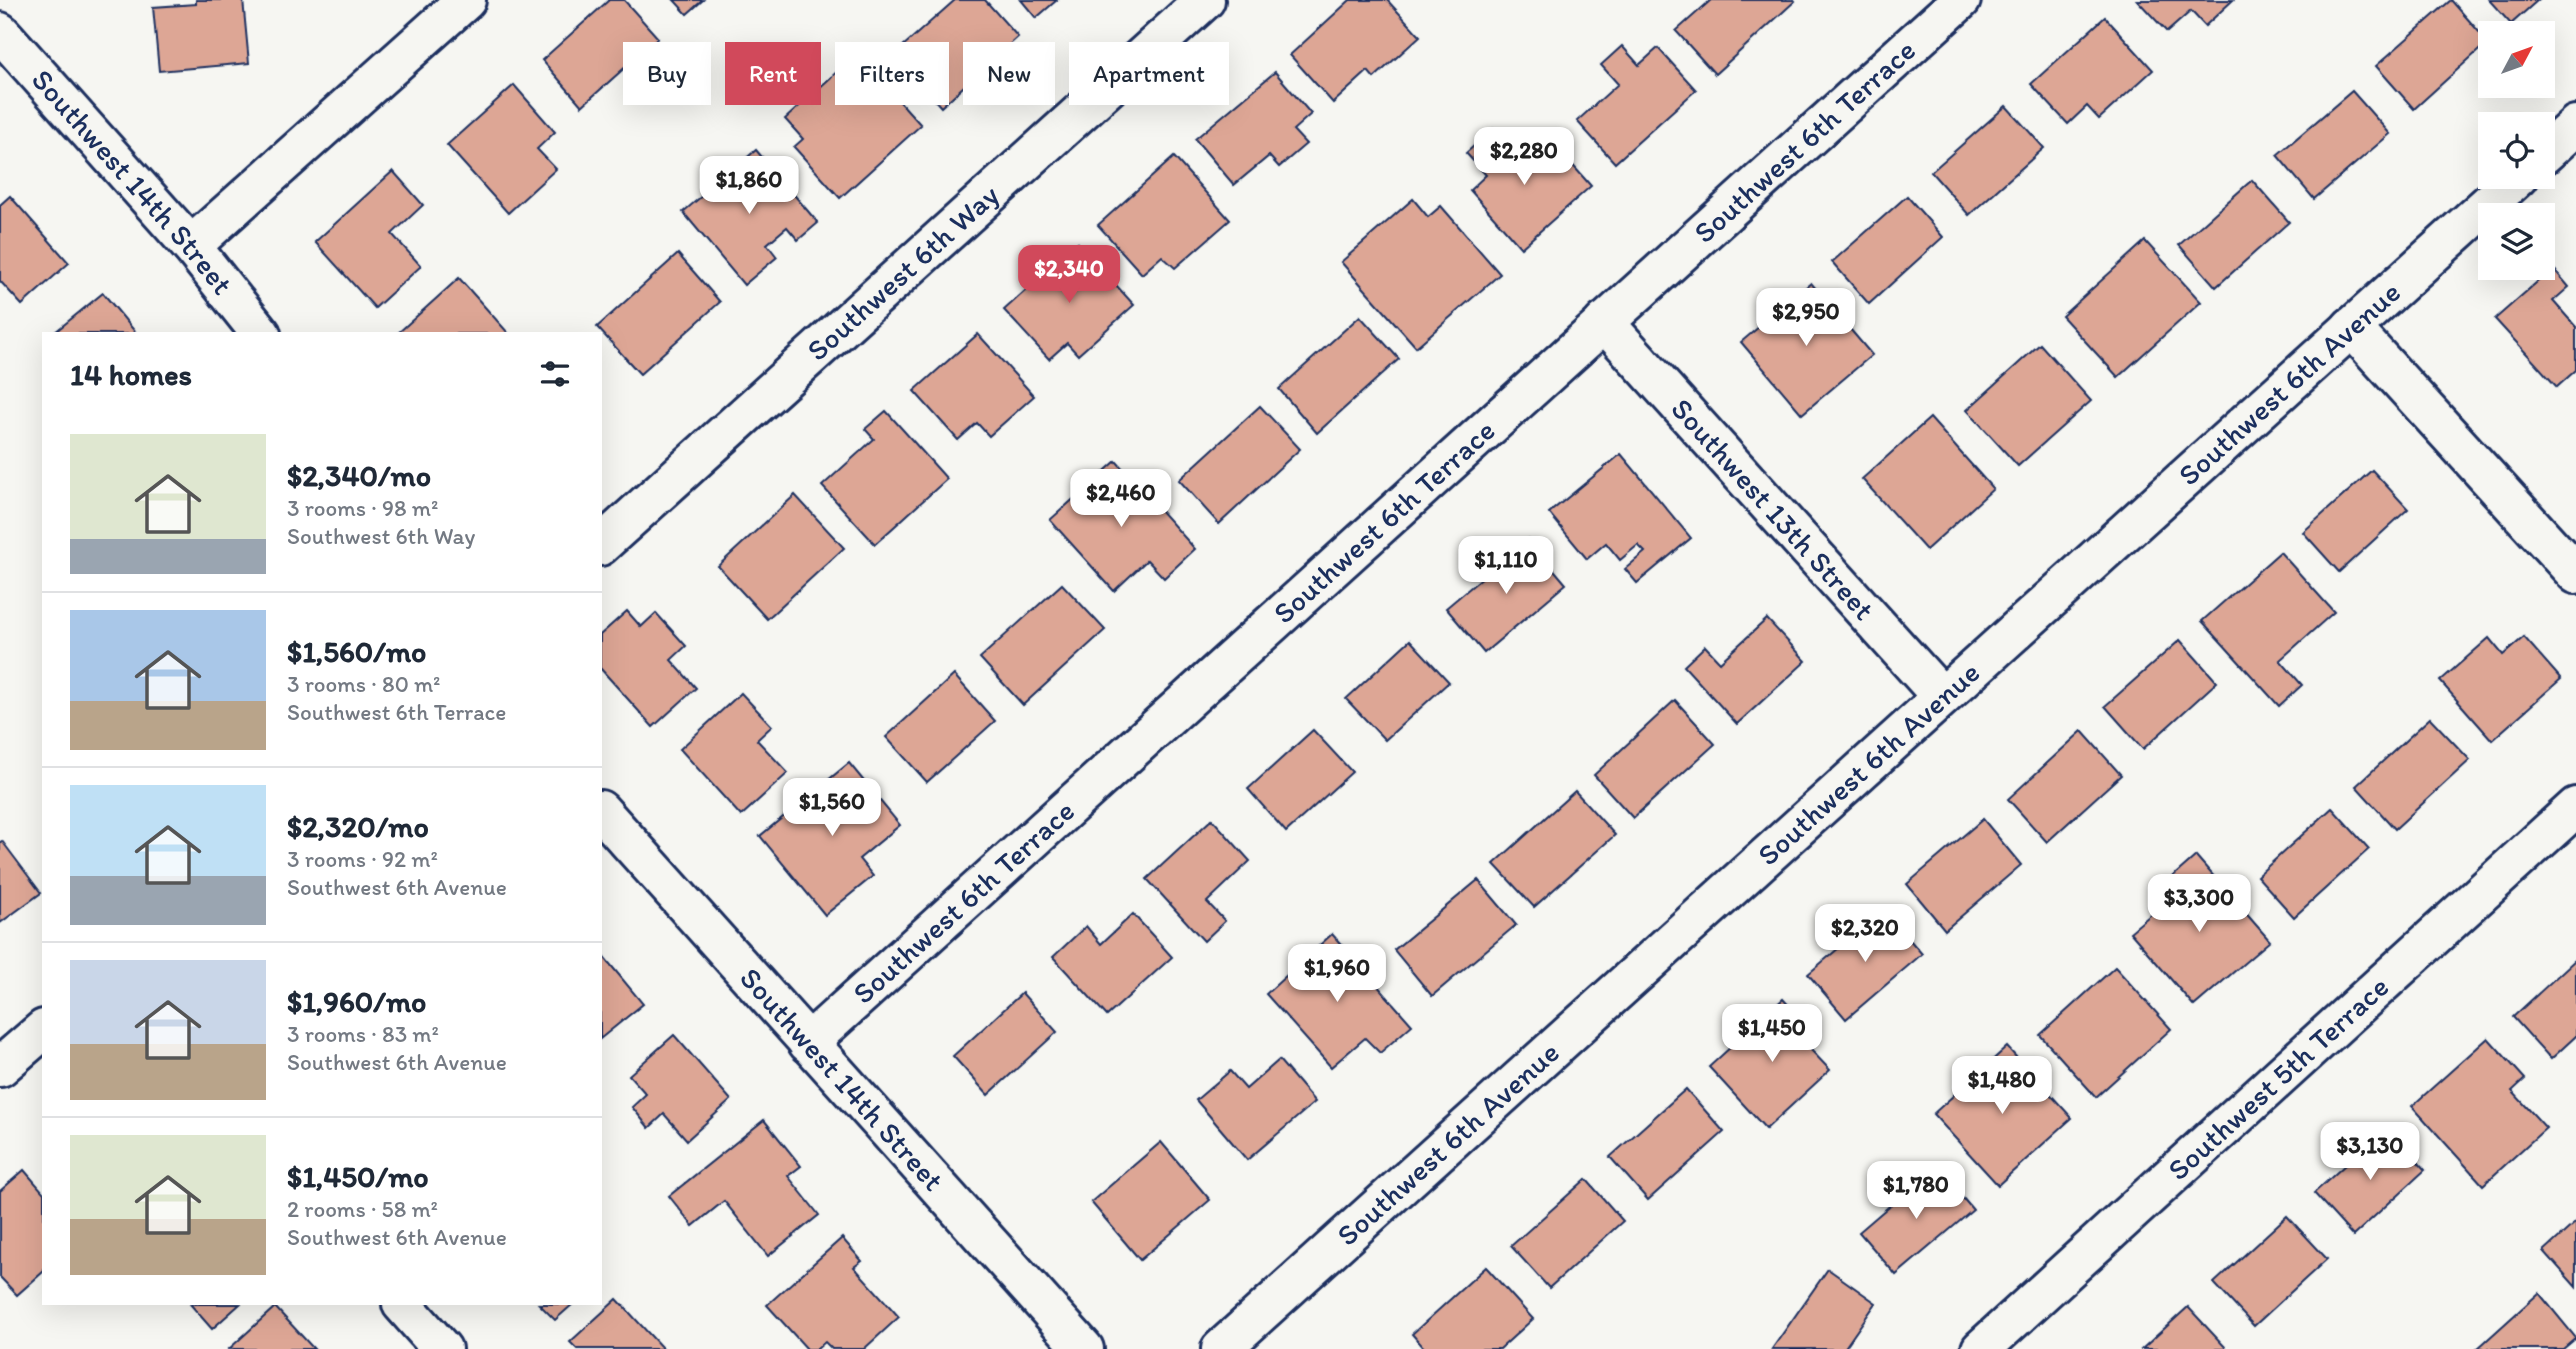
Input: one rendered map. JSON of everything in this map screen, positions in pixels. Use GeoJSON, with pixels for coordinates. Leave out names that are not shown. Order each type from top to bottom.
{"type":"FeatureCollection","features":[{"type":"Feature","properties":{"kind":"street"},"geometry":{"type":"LineString","coordinates":[[191,246],[466,0]]}},
{"type":"Feature","properties":{"kind":"street","name":"Southwest 6th Way"},"geometry":{"type":"LineString","coordinates":[[602,543],[1205,0]]}},
{"type":"Feature","properties":{"kind":"street","name":"Southwest 6th Terrace"},"geometry":{"type":"LineString","coordinates":[[808,1043],[1961,0]]}},
{"type":"Feature","properties":{"kind":"street","name":"Southwest 14th Street"},"geometry":{"type":"LineString","coordinates":[[0,32],[191,246],[259,332]]}},
{"type":"Feature","properties":{"kind":"street"},"geometry":{"type":"LineString","coordinates":[[2555,144],[2576,125]]}},
{"type":"Feature","properties":{"kind":"street","name":"Southwest 6th Avenue"},"geometry":{"type":"LineString","coordinates":[[1221,1349],[2505,189]]}},
{"type":"Feature","properties":{"kind":"street","name":"Southwest 13th Street"},"geometry":{"type":"LineString","coordinates":[[1604,322],[1942,697]]}},
{"type":"Feature","properties":{"kind":"street"},"geometry":{"type":"LineString","coordinates":[[2351,327],[2576,574]]}},
{"type":"Feature","properties":{"kind":"street","name":"Southwest 5th Terrace"},"geometry":{"type":"LineString","coordinates":[[1981,1349],[2576,807]]}},
{"type":"Feature","properties":{"kind":"street","name":"Southwest 14th Street"},"geometry":{"type":"LineString","coordinates":[[602,812],[1084,1349]]}},
{"type":"Feature","properties":{"kind":"street"},"geometry":{"type":"LineString","coordinates":[[0,1067],[42,1031]]}},
{"type":"Feature","properties":{"kind":"street"},"geometry":{"type":"LineString","coordinates":[[403,1305],[442,1349]]}},
{"type":"Feature","properties":{"kind":"building"},"geometry":{"type":"Polygon","coordinates":[[[196,0],[243,0],[249,63],[159,71],[153,7],[196,4],[196,0]]]}},
{"type":"Feature","properties":{"kind":"building"},"geometry":{"type":"Polygon","coordinates":[[[609,0],[624,0],[658,38],[654,42],[623,42],[623,69],[582,106],[542,60],[609,0]]]}},
{"type":"Feature","properties":{"kind":"building"},"geometry":{"type":"Polygon","coordinates":[[[674,0],[703,0],[687,14],[674,0]]]}},
{"type":"Feature","properties":{"kind":"building"},"geometry":{"type":"Polygon","coordinates":[[[955,0],[985,0],[1018,37],[1012,42],[963,42],[963,87],[949,100],[949,42],[908,42],[955,0]]]}},
{"type":"Feature","properties":{"kind":"building"},"geometry":{"type":"Polygon","coordinates":[[[1021,0],[1057,0],[1036,18],[1021,0]]]}},
{"type":"Feature","properties":{"kind":"building"},"geometry":{"type":"Polygon","coordinates":[[[1350,0],[1387,0],[1420,36],[1374,78],[1368,71],[1333,103],[1290,55],[1350,0]]]}},
{"type":"Feature","properties":{"kind":"building"},"geometry":{"type":"Polygon","coordinates":[[[1711,0],[1795,1],[1715,74],[1676,31],[1711,0]]]}},
{"type":"Feature","properties":{"kind":"building"},"geometry":{"type":"Polygon","coordinates":[[[2137,0],[2233,0],[2205,26],[2191,11],[2167,32],[2137,0]]]}},
{"type":"Feature","properties":{"kind":"building"},"geometry":{"type":"Polygon","coordinates":[[[2451,0],[2478,31],[2478,51],[2414,109],[2376,66],[2451,0]]]}},
{"type":"Feature","properties":{"kind":"building"},"geometry":{"type":"Polygon","coordinates":[[[2489,0],[2538,0],[2514,21],[2508,21],[2489,0]]]}},
{"type":"Feature","properties":{"kind":"building"},"geometry":{"type":"Polygon","coordinates":[[[2105,17],[2153,70],[2099,119],[2087,106],[2068,124],[2031,84],[2105,17]]]}},
{"type":"Feature","properties":{"kind":"building"},"geometry":{"type":"Polygon","coordinates":[[[1622,46],[1639,65],[1658,48],[1696,90],[1615,163],[1577,121],[1618,84],[1601,65],[1622,46]]]}},
{"type":"Feature","properties":{"kind":"building"},"geometry":{"type":"Polygon","coordinates":[[[1275,72],[1311,114],[1293,130],[1306,144],[1279,167],[1269,156],[1234,185],[1195,139],[1275,72]]]}},
{"type":"Feature","properties":{"kind":"building"},"geometry":{"type":"Polygon","coordinates":[[[835,74],[835,105],[903,105],[921,125],[840,198],[794,147],[803,139],[785,119],[800,105],[821,105],[821,86],[835,74]]]}},
{"type":"Feature","properties":{"kind":"building"},"geometry":{"type":"Polygon","coordinates":[[[514,85],[555,132],[537,149],[556,169],[508,213],[447,145],[514,85]]]}},
{"type":"Feature","properties":{"kind":"building"},"geometry":{"type":"Polygon","coordinates":[[[2352,91],[2390,134],[2314,199],[2277,155],[2352,91]]]}},
{"type":"Feature","properties":{"kind":"building"},"geometry":{"type":"Polygon","coordinates":[[[2006,106],[2044,148],[1969,215],[1931,172],[2006,106]]]}},
{"type":"Feature","properties":{"kind":"building"},"geometry":{"type":"Polygon","coordinates":[[[1493,129],[1528,167],[1554,144],[1591,186],[1521,248],[1470,190],[1486,175],[1466,153],[1493,129]]]}},
{"type":"Feature","properties":{"kind":"building"},"geometry":{"type":"Polygon","coordinates":[[[756,150],[818,223],[798,240],[787,227],[767,244],[777,257],[744,285],[683,212],[756,150]]]}},
{"type":"Feature","properties":{"kind":"building"},"geometry":{"type":"Polygon","coordinates":[[[1174,157],[1230,220],[1175,268],[1162,256],[1142,274],[1098,225],[1174,157]]]}},
{"type":"Feature","properties":{"kind":"building"},"geometry":{"type":"Polygon","coordinates":[[[393,171],[423,205],[392,234],[421,266],[375,308],[315,242],[393,171]]]}},
{"type":"Feature","properties":{"kind":"building"},"geometry":{"type":"Polygon","coordinates":[[[2252,180],[2289,222],[2216,287],[2179,245],[2252,180]]]}},
{"type":"Feature","properties":{"kind":"building"},"geometry":{"type":"Polygon","coordinates":[[[10,196],[69,263],[22,305],[0,281],[0,205],[10,196]]]}},
{"type":"Feature","properties":{"kind":"building"},"geometry":{"type":"Polygon","coordinates":[[[1907,196],[1943,237],[1869,304],[1832,262],[1907,196]]]}},
{"type":"Feature","properties":{"kind":"building"},"geometry":{"type":"Polygon","coordinates":[[[1413,199],[1428,217],[1441,206],[1500,274],[1416,347],[1341,262],[1413,199]]]}},
{"type":"Feature","properties":{"kind":"building"},"geometry":{"type":"Polygon","coordinates":[[[2145,241],[2201,302],[2118,377],[2062,316],[2145,241]]]}},
{"type":"Feature","properties":{"kind":"building"},"geometry":{"type":"Polygon","coordinates":[[[1078,243],[1134,305],[1078,355],[1067,343],[1049,359],[1004,310],[1078,243]]]}},
{"type":"Feature","properties":{"kind":"building"},"geometry":{"type":"Polygon","coordinates":[[[678,254],[720,302],[640,374],[597,327],[678,254]]]}},
{"type":"Feature","properties":{"kind":"building"},"geometry":{"type":"Polygon","coordinates":[[[2555,270],[2569,287],[2553,301],[2576,327],[2576,370],[2557,387],[2495,319],[2539,280],[2555,280],[2555,270]]]}},
{"type":"Feature","properties":{"kind":"building"},"geometry":{"type":"Polygon","coordinates":[[[459,278],[507,332],[399,332],[459,278]]]}},
{"type":"Feature","properties":{"kind":"building"},"geometry":{"type":"Polygon","coordinates":[[[1811,283],[1872,355],[1802,414],[1741,342],[1811,283]]]}},
{"type":"Feature","properties":{"kind":"building"},"geometry":{"type":"Polygon","coordinates":[[[103,293],[135,332],[55,332],[103,293]]]}},
{"type":"Feature","properties":{"kind":"building"},"geometry":{"type":"Polygon","coordinates":[[[1360,316],[1399,359],[1317,433],[1279,389],[1360,316]]]}},
{"type":"Feature","properties":{"kind":"building"},"geometry":{"type":"Polygon","coordinates":[[[978,334],[1034,396],[989,436],[977,423],[958,440],[914,391],[978,334]]]}},
{"type":"Feature","properties":{"kind":"building"},"geometry":{"type":"Polygon","coordinates":[[[2040,344],[2091,401],[2018,466],[1967,410],[2040,344]]]}},
{"type":"Feature","properties":{"kind":"building"},"geometry":{"type":"Polygon","coordinates":[[[1260,406],[1300,449],[1219,524],[1179,480],[1260,406]]]}},
{"type":"Feature","properties":{"kind":"building"},"geometry":{"type":"Polygon","coordinates":[[[886,411],[947,479],[875,544],[822,486],[874,439],[865,429],[886,411]]]}},
{"type":"Feature","properties":{"kind":"building"},"geometry":{"type":"Polygon","coordinates":[[[1930,418],[1993,489],[1926,550],[1862,479],[1930,418]]]}},
{"type":"Feature","properties":{"kind":"building"},"geometry":{"type":"Polygon","coordinates":[[[1621,454],[1691,538],[1637,583],[1625,569],[1645,552],[1638,545],[1620,560],[1606,543],[1587,559],[1549,513],[1621,454]]]}},
{"type":"Feature","properties":{"kind":"building"},"geometry":{"type":"Polygon","coordinates":[[[1116,461],[1195,549],[1164,578],[1147,560],[1114,591],[1050,520],[1116,461]]]}},
{"type":"Feature","properties":{"kind":"building"},"geometry":{"type":"Polygon","coordinates":[[[2372,470],[2408,509],[2339,572],[2303,532],[2372,470]]]}},
{"type":"Feature","properties":{"kind":"building"},"geometry":{"type":"Polygon","coordinates":[[[795,495],[844,548],[767,619],[718,566],[795,495]]]}},
{"type":"Feature","properties":{"kind":"building"},"geometry":{"type":"Polygon","coordinates":[[[1528,539],[1566,584],[1484,653],[1446,608],[1528,539]]]}},
{"type":"Feature","properties":{"kind":"building"},"geometry":{"type":"Polygon","coordinates":[[[2280,552],[2334,612],[2280,660],[2302,685],[2279,706],[2202,621],[2280,552]]]}},
{"type":"Feature","properties":{"kind":"building"},"geometry":{"type":"Polygon","coordinates":[[[1062,584],[1105,630],[1023,705],[980,658],[1062,584]]]}},
{"type":"Feature","properties":{"kind":"building"},"geometry":{"type":"Polygon","coordinates":[[[627,611],[641,627],[656,613],[686,646],[671,660],[696,688],[653,727],[602,670],[602,633],[627,611]]]}},
{"type":"Feature","properties":{"kind":"building"},"geometry":{"type":"Polygon","coordinates":[[[1767,619],[1806,661],[1737,724],[1684,666],[1705,646],[1720,662],[1767,619]]]}},
{"type":"Feature","properties":{"kind":"building"},"geometry":{"type":"Polygon","coordinates":[[[2524,637],[2561,679],[2492,740],[2440,681],[2489,638],[2503,655],[2524,637]]]}},
{"type":"Feature","properties":{"kind":"building"},"geometry":{"type":"Polygon","coordinates":[[[1410,640],[1449,682],[1385,740],[1346,699],[1410,640]]]}},
{"type":"Feature","properties":{"kind":"building"},"geometry":{"type":"Polygon","coordinates":[[[2180,640],[2217,682],[2143,749],[2105,706],[2180,640]]]}},
{"type":"Feature","properties":{"kind":"building"},"geometry":{"type":"Polygon","coordinates":[[[954,675],[995,721],[927,782],[886,737],[954,675]]]}},
{"type":"Feature","properties":{"kind":"building"},"geometry":{"type":"Polygon","coordinates":[[[741,693],[772,726],[757,740],[788,773],[741,816],[680,749],[741,693]]]}},
{"type":"Feature","properties":{"kind":"building"},"geometry":{"type":"Polygon","coordinates":[[[1675,700],[1715,744],[1633,818],[1594,775],[1675,700]]]}},
{"type":"Feature","properties":{"kind":"building"},"geometry":{"type":"Polygon","coordinates":[[[2430,718],[2470,760],[2395,829],[2356,786],[2430,718]]]}},
{"type":"Feature","properties":{"kind":"building"},"geometry":{"type":"Polygon","coordinates":[[[1313,730],[1352,772],[1286,832],[1248,789],[1313,730]]]}},
{"type":"Feature","properties":{"kind":"building"},"geometry":{"type":"Polygon","coordinates":[[[2082,731],[2121,775],[2047,842],[2008,799],[2082,731]]]}},
{"type":"Feature","properties":{"kind":"building"},"geometry":{"type":"Polygon","coordinates":[[[849,763],[900,825],[859,859],[873,876],[825,915],[760,836],[849,763]]]}},
{"type":"Feature","properties":{"kind":"building"},"geometry":{"type":"Polygon","coordinates":[[[1575,791],[1615,835],[1534,907],[1494,864],[1575,791]]]}},
{"type":"Feature","properties":{"kind":"building"},"geometry":{"type":"Polygon","coordinates":[[[2332,808],[2369,849],[2294,917],[2257,876],[2332,808]]]}},
{"type":"Feature","properties":{"kind":"building"},"geometry":{"type":"Polygon","coordinates":[[[1212,819],[1250,861],[1207,902],[1225,921],[1204,941],[1147,879],[1212,819]]]}},
{"type":"Feature","properties":{"kind":"building"},"geometry":{"type":"Polygon","coordinates":[[[1983,819],[2021,865],[1945,930],[1907,884],[1983,819]]]}},
{"type":"Feature","properties":{"kind":"building"},"geometry":{"type":"Polygon","coordinates":[[[2,841],[41,893],[0,923],[0,842],[2,841]]]}},
{"type":"Feature","properties":{"kind":"building"},"geometry":{"type":"Polygon","coordinates":[[[2196,856],[2270,941],[2194,1006],[2130,932],[2181,889],[2171,878],[2196,856]]]}},
{"type":"Feature","properties":{"kind":"building"},"geometry":{"type":"Polygon","coordinates":[[[1478,880],[1516,925],[1432,996],[1394,950],[1478,880]]]}},
{"type":"Feature","properties":{"kind":"building"},"geometry":{"type":"Polygon","coordinates":[[[1884,910],[1922,954],[1846,1019],[1808,974],[1884,910]]]}},
{"type":"Feature","properties":{"kind":"building"},"geometry":{"type":"Polygon","coordinates":[[[1133,914],[1172,957],[1107,1016],[1053,957],[1086,926],[1101,944],[1133,914]]]}},
{"type":"Feature","properties":{"kind":"building"},"geometry":{"type":"Polygon","coordinates":[[[1332,934],[1412,1025],[1380,1053],[1365,1038],[1331,1067],[1266,994],[1332,934]]]}},
{"type":"Feature","properties":{"kind":"building"},"geometry":{"type":"Polygon","coordinates":[[[602,954],[643,1004],[602,1037],[602,954]]]}},
{"type":"Feature","properties":{"kind":"building"},"geometry":{"type":"Polygon","coordinates":[[[2576,959],[2576,1036],[2551,1059],[2513,1017],[2576,959]]]}},
{"type":"Feature","properties":{"kind":"building"},"geometry":{"type":"Polygon","coordinates":[[[2115,967],[2171,1029],[2096,1097],[2040,1035],[2115,967]]]}},
{"type":"Feature","properties":{"kind":"building"},"geometry":{"type":"Polygon","coordinates":[[[1022,993],[1057,1032],[988,1095],[953,1056],[1022,993]]]}},
{"type":"Feature","properties":{"kind":"building"},"geometry":{"type":"Polygon","coordinates":[[[1783,999],[1820,1040],[1810,1049],[1830,1070],[1766,1129],[1709,1067],[1783,999]]]}},
{"type":"Feature","properties":{"kind":"building"},"geometry":{"type":"Polygon","coordinates":[[[674,1035],[731,1100],[687,1140],[664,1114],[649,1128],[632,1107],[646,1094],[629,1075],[674,1035]]]}},
{"type":"Feature","properties":{"kind":"building"},"geometry":{"type":"Polygon","coordinates":[[[2488,1038],[2525,1079],[2512,1091],[2546,1128],[2483,1185],[2412,1106],[2488,1038]]]}},
{"type":"Feature","properties":{"kind":"building"},"geometry":{"type":"Polygon","coordinates":[[[2007,1047],[2072,1118],[1998,1185],[1933,1114],[2007,1047]]]}},
{"type":"Feature","properties":{"kind":"building"},"geometry":{"type":"Polygon","coordinates":[[[1279,1060],[1315,1102],[1247,1160],[1196,1100],[1230,1071],[1246,1089],[1279,1060]]]}},
{"type":"Feature","properties":{"kind":"building"},"geometry":{"type":"Polygon","coordinates":[[[1686,1089],[1724,1132],[1648,1200],[1610,1157],[1686,1089]]]}},
{"type":"Feature","properties":{"kind":"building"},"geometry":{"type":"Polygon","coordinates":[[[764,1120],[801,1166],[788,1176],[819,1215],[768,1256],[724,1201],[693,1226],[669,1196],[764,1120]]]}},
{"type":"Feature","properties":{"kind":"building"},"geometry":{"type":"Polygon","coordinates":[[[2387,1127],[2425,1170],[2353,1236],[2314,1193],[2387,1127]]]}},
{"type":"Feature","properties":{"kind":"building"},"geometry":{"type":"Polygon","coordinates":[[[1161,1142],[1210,1200],[1140,1260],[1091,1202],[1161,1142]]]}},
{"type":"Feature","properties":{"kind":"building"},"geometry":{"type":"Polygon","coordinates":[[[1936,1166],[1973,1210],[1896,1275],[1859,1232],[1936,1166]]]}},
{"type":"Feature","properties":{"kind":"building"},"geometry":{"type":"Polygon","coordinates":[[[24,1170],[42,1191],[42,1273],[17,1295],[0,1277],[0,1191],[24,1170]]]}},
{"type":"Feature","properties":{"kind":"building"},"geometry":{"type":"Polygon","coordinates":[[[1586,1179],[1623,1221],[1549,1288],[1511,1246],[1586,1179]]]}},
{"type":"Feature","properties":{"kind":"building"},"geometry":{"type":"Polygon","coordinates":[[[2287,1216],[2327,1259],[2254,1326],[2214,1283],[2287,1216]]]}},
{"type":"Feature","properties":{"kind":"building"},"geometry":{"type":"Polygon","coordinates":[[[2576,1222],[2576,1287],[2544,1251],[2576,1222]]]}},
{"type":"Feature","properties":{"kind":"building"},"geometry":{"type":"Polygon","coordinates":[[[842,1238],[862,1261],[854,1267],[899,1317],[864,1349],[832,1349],[825,1342],[817,1349],[807,1349],[767,1305],[842,1238]]]}},
{"type":"Feature","properties":{"kind":"building"},"geometry":{"type":"Polygon","coordinates":[[[1486,1267],[1533,1319],[1500,1349],[1425,1349],[1412,1334],[1486,1267]]]}},
{"type":"Feature","properties":{"kind":"building"},"geometry":{"type":"Polygon","coordinates":[[[1828,1269],[1876,1303],[1844,1349],[1772,1349],[1828,1269]]]}},
{"type":"Feature","properties":{"kind":"building"},"geometry":{"type":"Polygon","coordinates":[[[2539,1293],[2576,1338],[2563,1349],[2477,1349],[2539,1293]]]}},
{"type":"Feature","properties":{"kind":"building"},"geometry":{"type":"Polygon","coordinates":[[[617,1299],[663,1349],[577,1349],[570,1342],[617,1299]]]}},
{"type":"Feature","properties":{"kind":"building"},"geometry":{"type":"Polygon","coordinates":[[[191,1305],[239,1305],[212,1329],[191,1305]]]}},
{"type":"Feature","properties":{"kind":"building"},"geometry":{"type":"Polygon","coordinates":[[[540,1305],[572,1305],[555,1320],[540,1305]]]}},
{"type":"Feature","properties":{"kind":"building"},"geometry":{"type":"Polygon","coordinates":[[[275,1307],[314,1349],[229,1349],[275,1307]]]}},
{"type":"Feature","properties":{"kind":"building"},"geometry":{"type":"Polygon","coordinates":[[[2188,1307],[2227,1349],[2142,1349],[2188,1307]]]}}]}
